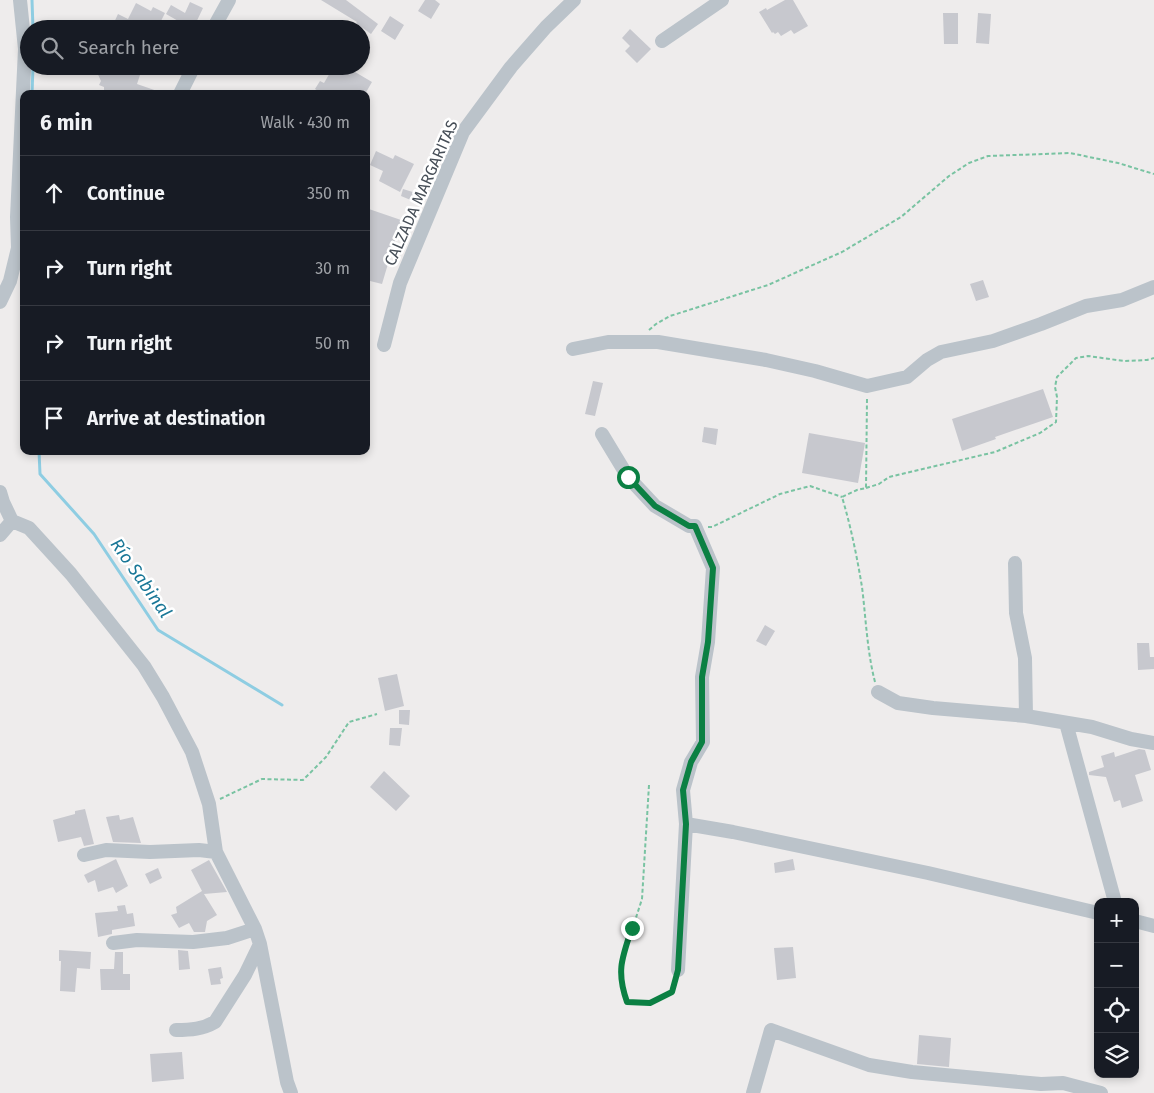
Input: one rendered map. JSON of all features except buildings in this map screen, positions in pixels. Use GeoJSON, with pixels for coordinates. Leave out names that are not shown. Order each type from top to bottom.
{"type":"FeatureCollection","features":[{"type":"Feature","properties":{"kind":"street"},"geometry":{"type":"LineString","coordinates":[[20,0],[22,20]]}},
{"type":"Feature","properties":{"kind":"street"},"geometry":{"type":"LineString","coordinates":[[218,20],[229,0]]}},
{"type":"Feature","properties":{"kind":"street","name":"CALZADA MARGARITAS"},"geometry":{"type":"LineString","coordinates":[[384,345],[400,283],[463,132],[511,67],[546,27],[574,0]]}},
{"type":"Feature","properties":{"kind":"street"},"geometry":{"type":"LineString","coordinates":[[662,41],[722,0]]}},
{"type":"Feature","properties":{"kind":"street"},"geometry":{"type":"LineString","coordinates":[[23,90],[24,75]]}},
{"type":"Feature","properties":{"kind":"street"},"geometry":{"type":"LineString","coordinates":[[182,90],[190,75]]}},
{"type":"Feature","properties":{"kind":"street"},"geometry":{"type":"LineString","coordinates":[[0,302],[10,281],[18,248],[17,217],[20,154]]}},
{"type":"Feature","properties":{"kind":"street"},"geometry":{"type":"LineString","coordinates":[[573,349],[608,342],[658,342],[766,360],[816,371],[866,386],[907,378],[927,360],[941,352],[993,341],[1086,306],[1122,300],[1154,287]]}},
{"type":"Feature","properties":{"kind":"street"},"geometry":{"type":"LineString","coordinates":[[602,434],[628,477],[655,506],[689,526],[695,526],[713,568],[708,642],[702,677],[702,742],[691,762],[683,790],[686,824],[678,970]]}},
{"type":"Feature","properties":{"kind":"street"},"geometry":{"type":"LineString","coordinates":[[0,492],[2,502],[12,521],[29,528],[51,552],[144,666],[192,752],[209,804],[216,852],[255,929],[260,944],[287,1082],[291,1093]]}},
{"type":"Feature","properties":{"kind":"street"},"geometry":{"type":"LineString","coordinates":[[0,534],[12,521]]}},
{"type":"Feature","properties":{"kind":"street"},"geometry":{"type":"LineString","coordinates":[[1015,563],[1016,613],[1025,658],[1026,716]]}},
{"type":"Feature","properties":{"kind":"street"},"geometry":{"type":"LineString","coordinates":[[878,692],[898,702],[933,708],[1026,716],[1092,727],[1131,739],[1154,743]]}},
{"type":"Feature","properties":{"kind":"street"},"geometry":{"type":"LineString","coordinates":[[1066,723],[1114,898]]}},
{"type":"Feature","properties":{"kind":"street"},"geometry":{"type":"LineString","coordinates":[[686,824],[928,873],[1094,912]]}},
{"type":"Feature","properties":{"kind":"street"},"geometry":{"type":"LineString","coordinates":[[84,855],[106,850],[150,852],[199,850],[216,852]]}},
{"type":"Feature","properties":{"kind":"street"},"geometry":{"type":"LineString","coordinates":[[1139,922],[1154,926]]}},
{"type":"Feature","properties":{"kind":"street"},"geometry":{"type":"LineString","coordinates":[[113,944],[137,940],[193,942],[227,938],[255,929]]}},
{"type":"Feature","properties":{"kind":"street"},"geometry":{"type":"LineString","coordinates":[[176,1030],[194,1030],[215,1022],[245,976],[260,944]]}},
{"type":"Feature","properties":{"kind":"street"},"geometry":{"type":"LineString","coordinates":[[753,1093],[772,1030],[869,1064],[912,1072],[1041,1084],[1063,1083],[1101,1093]]}},
{"type":"Feature","properties":{"kind":"path"},"geometry":{"type":"LineString","coordinates":[[636,342],[656,324],[670,316],[768,285],[842,252],[900,216],[949,176],[969,163],[988,156],[1070,153],[1118,163],[1154,174]]}},
{"type":"Feature","properties":{"kind":"path"},"geometry":{"type":"LineString","coordinates":[[695,526],[712,528],[780,494],[810,486],[842,497],[857,490],[879,484],[889,477],[995,452],[1040,433],[1056,422],[1057,397],[1055,387],[1057,378],[1076,358],[1088,356],[1124,361],[1154,358]]}},
{"type":"Feature","properties":{"kind":"path"},"geometry":{"type":"LineString","coordinates":[[866,386],[866,488]]}},
{"type":"Feature","properties":{"kind":"path"},"geometry":{"type":"LineString","coordinates":[[842,497],[852,533],[862,588],[869,658],[878,692]]}},
{"type":"Feature","properties":{"kind":"path"},"geometry":{"type":"LineString","coordinates":[[209,804],[262,780],[303,780],[326,757],[349,722],[377,714]]}},
{"type":"Feature","properties":{"kind":"path"},"geometry":{"type":"LineString","coordinates":[[649,785],[642,899],[622,961],[621,985],[627,1002],[650,1003],[672,992],[678,970]]}},
{"type":"Feature","properties":{"kind":"waterway","name":"Río Sabinal"},"geometry":{"type":"LineString","coordinates":[[32,0],[33,20]]}},
{"type":"Feature","properties":{"kind":"waterway","name":"Río Sabinal"},"geometry":{"type":"LineString","coordinates":[[32,90],[33,75]]}},
{"type":"Feature","properties":{"kind":"waterway","name":"Río Sabinal"},"geometry":{"type":"LineString","coordinates":[[39,455],[40,474],[94,534],[158,630],[282,705]]}},
{"type":"Feature","properties":{"kind":"route"},"geometry":{"type":"LineString","coordinates":[[628,477],[655,506],[689,526],[695,526],[713,568],[708,642],[702,677],[702,742],[691,762],[683,790],[686,824],[678,970],[672,992],[650,1003],[627,1002],[621,985],[622,961],[632,928]]}}]}
